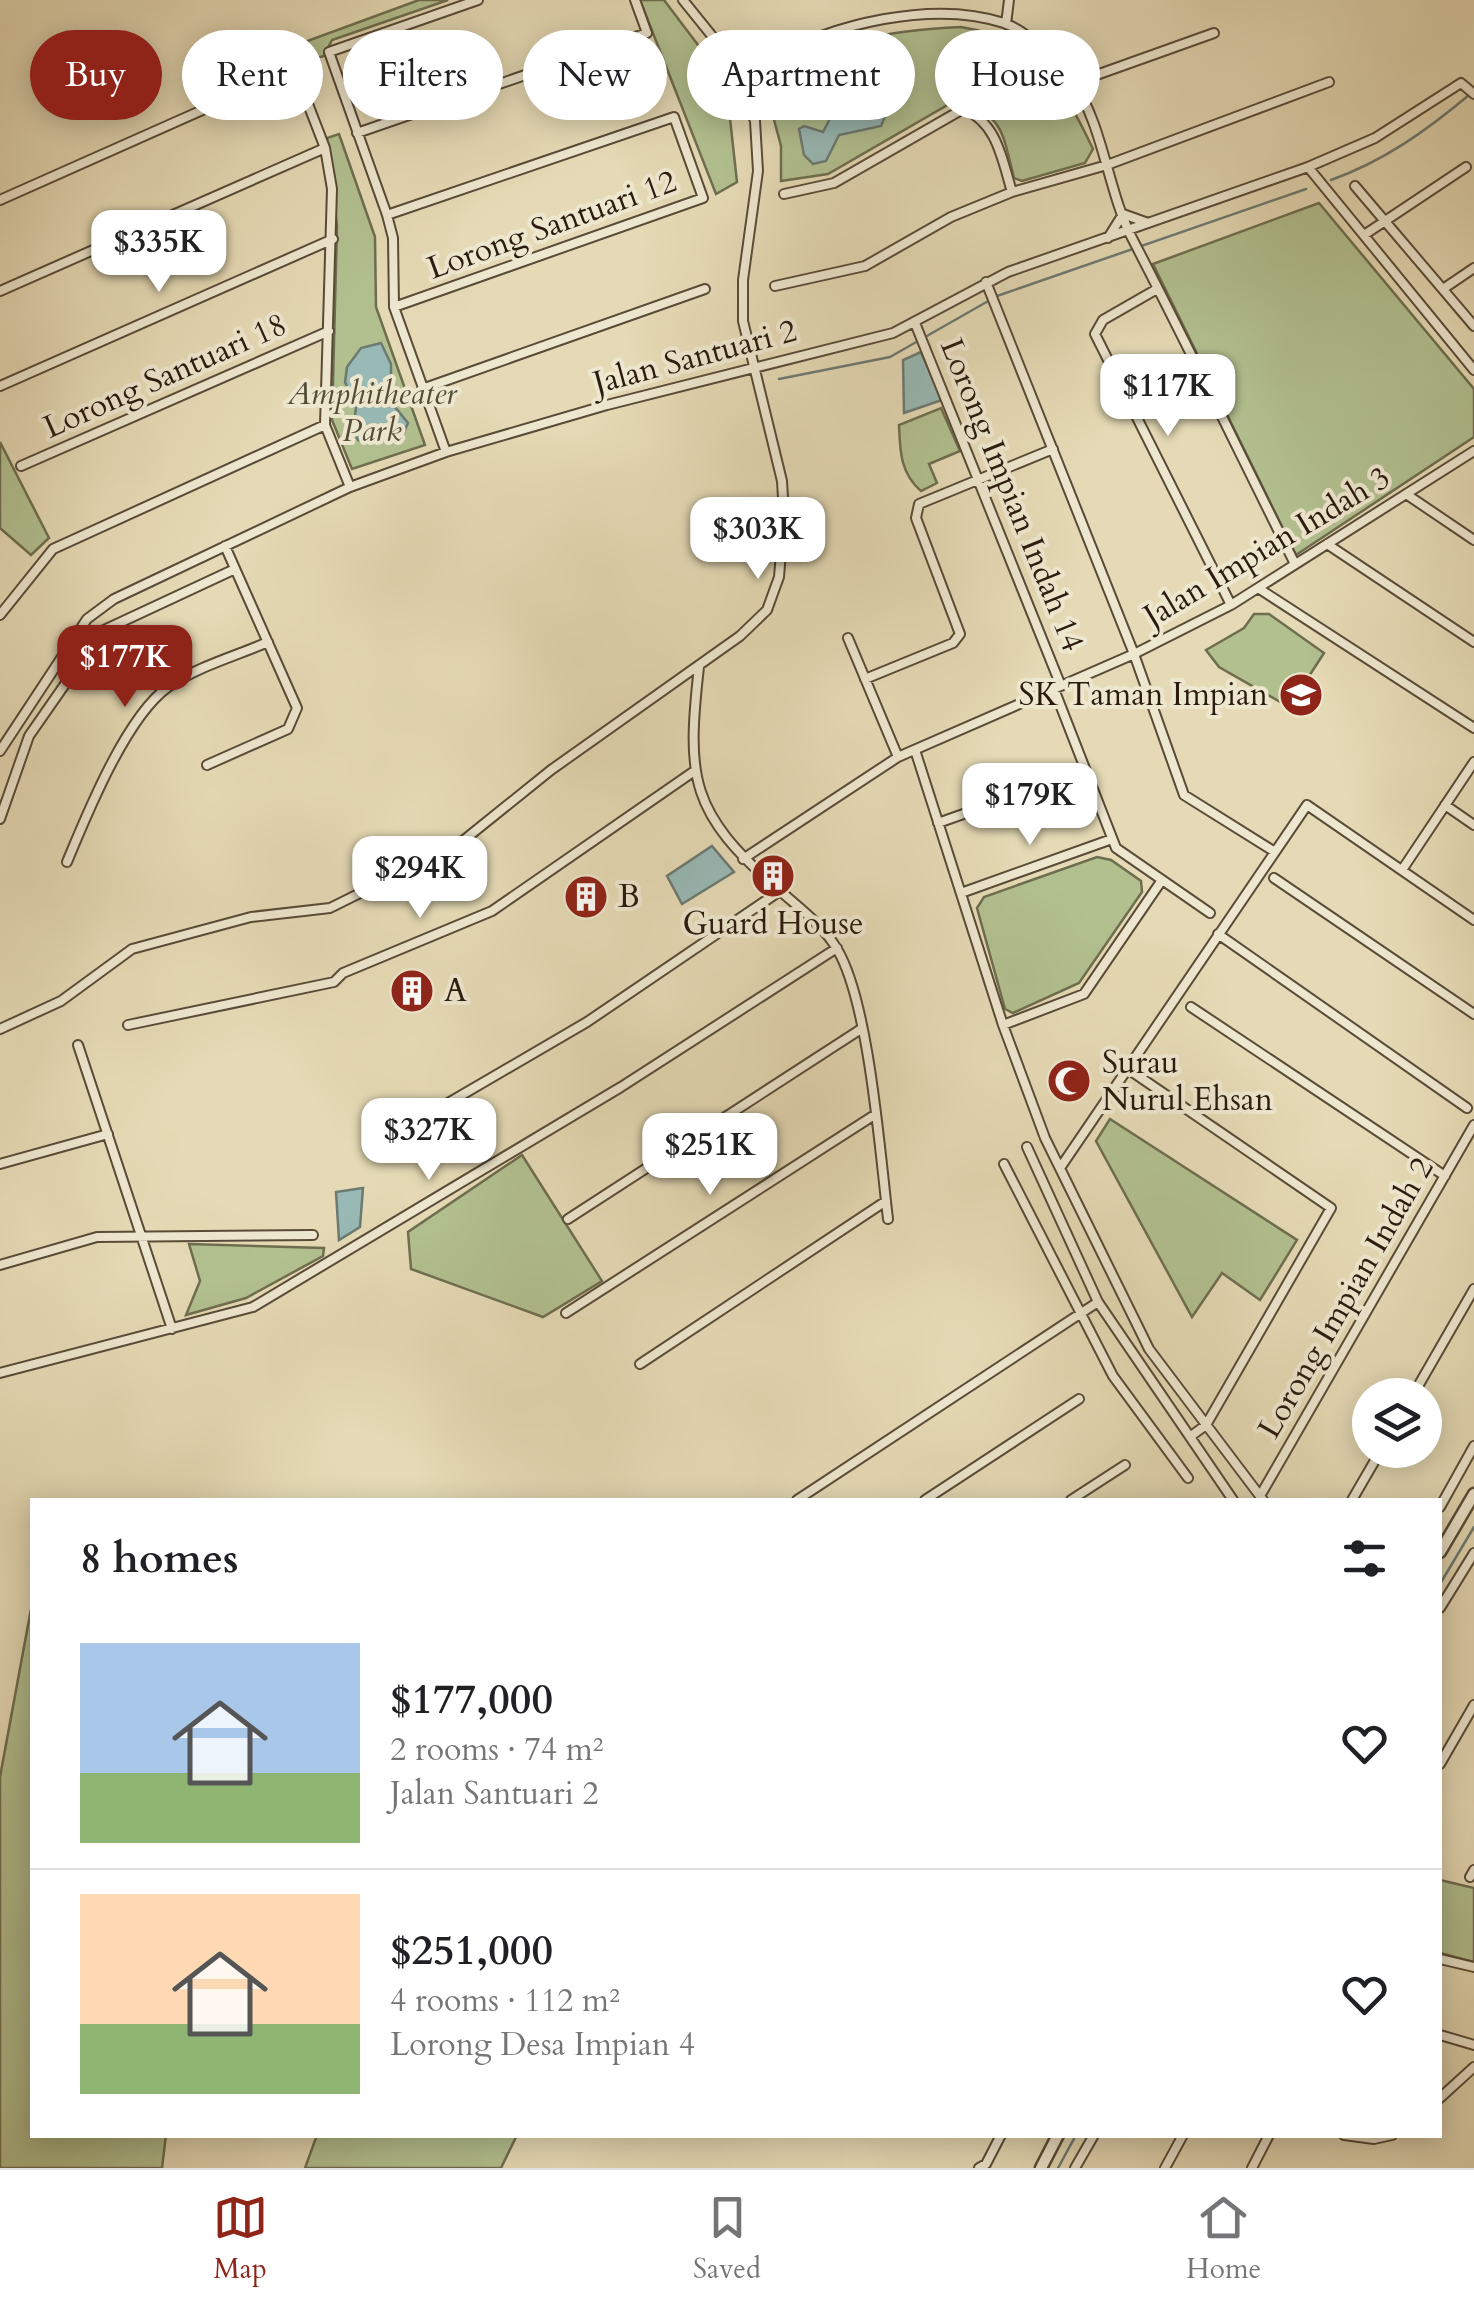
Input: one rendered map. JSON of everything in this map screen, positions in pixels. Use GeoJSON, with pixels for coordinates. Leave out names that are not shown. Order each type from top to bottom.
{"type":"FeatureCollection","features":[{"type":"Feature","properties":{"kind":"street"},"geometry":{"type":"LineString","coordinates":[[446,452],[394,307],[393,238],[387,216],[329,52],[478,0]]}},
{"type":"Feature","properties":{"kind":"street"},"geometry":{"type":"LineString","coordinates":[[357,133],[647,32],[635,0]]}},
{"type":"Feature","properties":{"kind":"street"},"geometry":{"type":"LineString","coordinates":[[0,1029],[62,1001],[132,949],[251,917],[330,908],[459,844],[552,770],[699,667],[767,610],[780,577],[784,515],[782,481],[744,321],[744,280],[758,171],[754,121],[730,57],[684,0]]}},
{"type":"Feature","properties":{"kind":"street"},"geometry":{"type":"LineString","coordinates":[[1006,24],[1009,0]]}},
{"type":"Feature","properties":{"kind":"street"},"geometry":{"type":"LineString","coordinates":[[850,30],[905,17],[964,15],[1006,24],[1013,30]]}},
{"type":"Feature","properties":{"kind":"street"},"geometry":{"type":"LineString","coordinates":[[1100,74],[1214,33]]}},
{"type":"Feature","properties":{"kind":"street"},"geometry":{"type":"LineString","coordinates":[[0,200],[288,72],[301,79],[325,148],[333,239],[325,425],[350,487]]}},
{"type":"Feature","properties":{"kind":"street"},"geometry":{"type":"LineString","coordinates":[[775,286],[866,266],[951,217],[1012,192],[1107,165],[1329,82]]}},
{"type":"Feature","properties":{"kind":"street","name":"Jalan Santuari 2"},"geometry":{"type":"LineString","coordinates":[[0,751],[86,619],[114,599],[350,487],[446,452],[755,365],[916,326],[987,285],[1308,167],[1376,138],[1467,89]]}},
{"type":"Feature","properties":{"kind":"street"},"geometry":{"type":"LineString","coordinates":[[784,194],[834,183],[962,109],[980,116],[997,141],[1012,192]]}},
{"type":"Feature","properties":{"kind":"street","name":"Lorong Santuari 12"},"geometry":{"type":"LineString","coordinates":[[387,216],[674,117],[703,198],[394,307]]}},
{"type":"Feature","properties":{"kind":"street"},"geometry":{"type":"LineString","coordinates":[[1089,120],[1129,232],[1295,564]]}},
{"type":"Feature","properties":{"kind":"street"},"geometry":{"type":"LineString","coordinates":[[0,291],[325,148]]}},
{"type":"Feature","properties":{"kind":"street"},"geometry":{"type":"LineString","coordinates":[[1364,235],[1466,166]]}},
{"type":"Feature","properties":{"kind":"street"},"geometry":{"type":"LineString","coordinates":[[1308,167],[1474,370]]}},
{"type":"Feature","properties":{"kind":"street"},"geometry":{"type":"LineString","coordinates":[[1355,186],[1474,326]]}},
{"type":"Feature","properties":{"kind":"street"},"geometry":{"type":"LineString","coordinates":[[1123,214],[1153,224]]}},
{"type":"Feature","properties":{"kind":"street"},"geometry":{"type":"LineString","coordinates":[[1106,240],[1123,214]]}},
{"type":"Feature","properties":{"kind":"street"},"geometry":{"type":"LineString","coordinates":[[0,386],[333,239]]}},
{"type":"Feature","properties":{"kind":"street"},"geometry":{"type":"LineString","coordinates":[[1442,289],[1474,268]]}},
{"type":"Feature","properties":{"kind":"street"},"geometry":{"type":"LineString","coordinates":[[987,285],[1134,654],[1184,794],[1275,852]]}},
{"type":"Feature","properties":{"kind":"street"},"geometry":{"type":"LineString","coordinates":[[422,390],[705,289]]}},
{"type":"Feature","properties":{"kind":"street"},"geometry":{"type":"LineString","coordinates":[[1157,289],[1103,320],[1094,334],[1230,605]]}},
{"type":"Feature","properties":{"kind":"street","name":"Lorong Impian Indah 14"},"geometry":{"type":"LineString","coordinates":[[916,326],[981,478],[1112,839]]}},
{"type":"Feature","properties":{"kind":"street","name":"Lorong Santuari 18"},"geometry":{"type":"LineString","coordinates":[[21,466],[329,331]]}},
{"type":"Feature","properties":{"kind":"street"},"geometry":{"type":"LineString","coordinates":[[0,615],[53,550],[325,425]]}},
{"type":"Feature","properties":{"kind":"street"},"geometry":{"type":"LineString","coordinates":[[865,679],[953,643],[960,634],[916,518],[919,504],[1053,449]]}},
{"type":"Feature","properties":{"kind":"street","name":"Jalan Impian Indah 3"},"geometry":{"type":"LineString","coordinates":[[743,858],[898,757],[1134,654],[1230,605],[1474,451]]}},
{"type":"Feature","properties":{"kind":"street"},"geometry":{"type":"LineString","coordinates":[[1406,494],[1474,540]]}},
{"type":"Feature","properties":{"kind":"street"},"geometry":{"type":"LineString","coordinates":[[1327,544],[1474,642]]}},
{"type":"Feature","properties":{"kind":"street"},"geometry":{"type":"LineString","coordinates":[[207,765],[288,728],[297,708],[225,546]]}},
{"type":"Feature","properties":{"kind":"street"},"geometry":{"type":"LineString","coordinates":[[0,819],[29,736],[102,631],[236,569]]}},
{"type":"Feature","properties":{"kind":"street"},"geometry":{"type":"LineString","coordinates":[[1258,588],[1474,728]]}},
{"type":"Feature","properties":{"kind":"street"},"geometry":{"type":"LineString","coordinates":[[848,638],[898,757]]}},
{"type":"Feature","properties":{"kind":"street"},"geometry":{"type":"LineString","coordinates":[[68,862],[102,779],[151,704],[170,685],[268,642]]}},
{"type":"Feature","properties":{"kind":"street"},"geometry":{"type":"LineString","coordinates":[[699,667],[694,772],[712,823],[837,948],[861,1029],[888,1219]]}},
{"type":"Feature","properties":{"kind":"street"},"geometry":{"type":"LineString","coordinates":[[915,750],[1003,1026],[1060,1168],[1148,1350],[1262,1498]]}},
{"type":"Feature","properties":{"kind":"street"},"geometry":{"type":"LineString","coordinates":[[1402,870],[1474,762]]}},
{"type":"Feature","properties":{"kind":"street"},"geometry":{"type":"LineString","coordinates":[[938,823],[1085,771]]}},
{"type":"Feature","properties":{"kind":"street"},"geometry":{"type":"LineString","coordinates":[[128,1026],[334,982],[344,973],[492,911],[694,772]]}},
{"type":"Feature","properties":{"kind":"street"},"geometry":{"type":"LineString","coordinates":[[1060,1168],[1307,805],[1474,920]]}},
{"type":"Feature","properties":{"kind":"street"},"geometry":{"type":"LineString","coordinates":[[1445,805],[1474,825]]}},
{"type":"Feature","properties":{"kind":"street"},"geometry":{"type":"LineString","coordinates":[[961,893],[1112,839],[1116,848],[1210,914]]}},
{"type":"Feature","properties":{"kind":"street"},"geometry":{"type":"LineString","coordinates":[[1274,878],[1474,1014]]}},
{"type":"Feature","properties":{"kind":"street"},"geometry":{"type":"LineString","coordinates":[[1003,1026],[1084,994],[1162,880]]}},
{"type":"Feature","properties":{"kind":"street"},"geometry":{"type":"LineString","coordinates":[[395,1134],[586,1022],[780,892]]}},
{"type":"Feature","properties":{"kind":"street"},"geometry":{"type":"LineString","coordinates":[[1218,934],[1467,1108]]}},
{"type":"Feature","properties":{"kind":"street"},"geometry":{"type":"LineString","coordinates":[[0,1374],[253,1307],[622,1088],[837,948]]}},
{"type":"Feature","properties":{"kind":"street"},"geometry":{"type":"LineString","coordinates":[[1191,1007],[1445,1176]]}},
{"type":"Feature","properties":{"kind":"street"},"geometry":{"type":"LineString","coordinates":[[568,1219],[861,1029]]}},
{"type":"Feature","properties":{"kind":"street"},"geometry":{"type":"LineString","coordinates":[[78,1045],[172,1329]]}},
{"type":"Feature","properties":{"kind":"street"},"geometry":{"type":"LineString","coordinates":[[1128,1069],[1331,1208],[1206,1425],[1191,1436]]}},
{"type":"Feature","properties":{"kind":"street"},"geometry":{"type":"LineString","coordinates":[[566,1313],[876,1114]]}},
{"type":"Feature","properties":{"kind":"street","name":"Lorong Impian Indah 2"},"geometry":{"type":"LineString","coordinates":[[1262,1498],[1474,1125]]}},
{"type":"Feature","properties":{"kind":"street"},"geometry":{"type":"LineString","coordinates":[[0,1164],[108,1134]]}},
{"type":"Feature","properties":{"kind":"street"},"geometry":{"type":"LineString","coordinates":[[1028,1147],[1098,1302],[1232,1498]]}},
{"type":"Feature","properties":{"kind":"street"},"geometry":{"type":"LineString","coordinates":[[1004,1164],[1113,1376],[1188,1478]]}},
{"type":"Feature","properties":{"kind":"street"},"geometry":{"type":"LineString","coordinates":[[640,1364],[886,1201]]}},
{"type":"Feature","properties":{"kind":"street"},"geometry":{"type":"LineString","coordinates":[[0,1265],[97,1237],[313,1236]]}},
{"type":"Feature","properties":{"kind":"street"},"geometry":{"type":"LineString","coordinates":[[1422,1378],[1474,1289]]}},
{"type":"Feature","properties":{"kind":"street"},"geometry":{"type":"LineString","coordinates":[[800,1498],[1098,1302]]}},
{"type":"Feature","properties":{"kind":"street"},"geometry":{"type":"LineString","coordinates":[[928,1498],[1080,1400]]}},
{"type":"Feature","properties":{"kind":"street"},"geometry":{"type":"LineString","coordinates":[[1442,1503],[1474,1446]]}},
{"type":"Feature","properties":{"kind":"street"},"geometry":{"type":"LineString","coordinates":[[1073,1498],[1125,1465]]}},
{"type":"Feature","properties":{"kind":"street"},"geometry":{"type":"LineString","coordinates":[[1353,1498],[1371,1468]]}},
{"type":"Feature","properties":{"kind":"street"},"geometry":{"type":"LineString","coordinates":[[1442,1550],[1470,1516],[1474,1494]]}},
{"type":"Feature","properties":{"kind":"street"},"geometry":{"type":"LineString","coordinates":[[1442,1605],[1474,1553]]}},
{"type":"Feature","properties":{"kind":"street"},"geometry":{"type":"LineString","coordinates":[[1442,1761],[1474,1705]]}},
{"type":"Feature","properties":{"kind":"street"},"geometry":{"type":"LineString","coordinates":[[1442,1959],[1474,1967]]}},
{"type":"Feature","properties":{"kind":"street"},"geometry":{"type":"LineString","coordinates":[[1442,2036],[1474,2045]]}},
{"type":"Feature","properties":{"kind":"street"},"geometry":{"type":"LineString","coordinates":[[1442,2096],[1474,2067]]}},
{"type":"Feature","properties":{"kind":"street"},"geometry":{"type":"LineString","coordinates":[[979,2168],[986,2164],[999,2138]]}},
{"type":"Feature","properties":{"kind":"street"},"geometry":{"type":"LineString","coordinates":[[1041,2168],[1056,2138]]}},
{"type":"Feature","properties":{"kind":"street"},"geometry":{"type":"LineString","coordinates":[[1075,2168],[1092,2138]]}},
{"type":"Feature","properties":{"kind":"street"},"geometry":{"type":"LineString","coordinates":[[1165,2168],[1181,2138]]}},
{"type":"Feature","properties":{"kind":"street"},"geometry":{"type":"LineString","coordinates":[[1252,2168],[1267,2138]]}},
{"type":"Feature","properties":{"kind":"green space"},"geometry":{"type":"Polygon","coordinates":[[[419,0],[448,0],[361,30],[343,30],[343,36],[332,40],[323,56],[323,35],[419,0]]]}},
{"type":"Feature","properties":{"kind":"green space"},"geometry":{"type":"Polygon","coordinates":[[[640,0],[664,0],[687,30],[687,120],[667,69],[667,30],[652,30],[640,0]]]}},
{"type":"Feature","properties":{"kind":"green space"},"geometry":{"type":"Polygon","coordinates":[[[961,27],[974,30],[935,30],[935,112],[828,174],[781,181],[781,146],[774,120],[915,120],[915,30],[961,27]]]}},
{"type":"Feature","properties":{"kind":"green space"},"geometry":{"type":"Polygon","coordinates":[[[687,120],[730,120],[737,182],[716,194],[687,120]]]}},
{"type":"Feature","properties":{"kind":"green space"},"geometry":{"type":"Polygon","coordinates":[[[993,120],[1078,120],[1093,149],[1085,163],[1022,181],[1014,178],[993,120]]]}},
{"type":"Feature","properties":{"kind":"green space","name":"Amphitheater Park"},"geometry":{"type":"Polygon","coordinates":[[[339,134],[375,237],[376,307],[425,445],[352,469],[332,420],[337,226],[327,138],[339,134]]]}},
{"type":"Feature","properties":{"kind":"green space"},"geometry":{"type":"Polygon","coordinates":[[[1319,203],[1474,389],[1474,437],[1296,555],[1153,264],[1319,203]]]}},
{"type":"Feature","properties":{"kind":"green space"},"geometry":{"type":"Polygon","coordinates":[[[941,408],[960,451],[929,464],[937,483],[921,491],[905,469],[899,425],[941,408]]]}},
{"type":"Feature","properties":{"kind":"green space"},"geometry":{"type":"Polygon","coordinates":[[[0,442],[49,538],[31,555],[0,528],[0,442]]]}},
{"type":"Feature","properties":{"kind":"green space"},"geometry":{"type":"Polygon","coordinates":[[[1254,614],[1269,614],[1324,653],[1289,707],[1219,667],[1206,650],[1244,628],[1254,614]]]}},
{"type":"Feature","properties":{"kind":"green space"},"geometry":{"type":"Polygon","coordinates":[[[1097,857],[1111,860],[1141,881],[1142,892],[1079,983],[1013,1013],[1005,1009],[977,908],[984,897],[1097,857]]]}},
{"type":"Feature","properties":{"kind":"green space"},"geometry":{"type":"Polygon","coordinates":[[[1110,1119],[1297,1240],[1260,1300],[1222,1273],[1192,1317],[1096,1141],[1110,1119]]]}},
{"type":"Feature","properties":{"kind":"green space"},"geometry":{"type":"Polygon","coordinates":[[[522,1155],[602,1281],[543,1317],[411,1269],[408,1232],[522,1155]]]}},
{"type":"Feature","properties":{"kind":"green space"},"geometry":{"type":"Polygon","coordinates":[[[189,1244],[324,1248],[323,1256],[246,1298],[186,1315],[200,1281],[189,1244]]]}},
{"type":"Feature","properties":{"kind":"green space"},"geometry":{"type":"Polygon","coordinates":[[[30,1614],[30,2138],[166,2138],[162,2168],[0,2168],[0,1777],[30,1614]]]}},
{"type":"Feature","properties":{"kind":"green space"},"geometry":{"type":"Polygon","coordinates":[[[1442,1880],[1474,1888],[1474,1962],[1442,1954],[1442,1880]]]}},
{"type":"Feature","properties":{"kind":"green space"},"geometry":{"type":"Polygon","coordinates":[[[316,2138],[516,2138],[501,2168],[305,2168],[316,2138]]]}},
{"type":"Feature","properties":{"kind":"water"},"geometry":{"type":"Polygon","coordinates":[[[829,120],[884,120],[881,126],[839,135],[826,161],[813,164],[804,155],[799,129],[804,126],[823,132],[829,120]]]}},
{"type":"Feature","properties":{"kind":"water"},"geometry":{"type":"Polygon","coordinates":[[[381,343],[391,364],[391,402],[408,423],[404,432],[385,428],[367,443],[358,440],[353,429],[356,408],[345,382],[347,367],[361,348],[381,343]]]}},
{"type":"Feature","properties":{"kind":"water"},"geometry":{"type":"Polygon","coordinates":[[[921,352],[942,400],[904,413],[903,360],[921,352]]]}},
{"type":"Feature","properties":{"kind":"water"},"geometry":{"type":"Polygon","coordinates":[[[712,846],[734,872],[682,904],[667,876],[712,846]]]}},
{"type":"Feature","properties":{"kind":"water"},"geometry":{"type":"Polygon","coordinates":[[[363,1188],[360,1227],[339,1240],[336,1192],[363,1188]]]}},
{"type":"Feature","properties":{"kind":"waterway"},"geometry":{"type":"LineString","coordinates":[[1331,180],[1404,144],[1469,95]]}},
{"type":"Feature","properties":{"kind":"waterway"},"geometry":{"type":"LineString","coordinates":[[997,296],[1306,189]]}},
{"type":"Feature","properties":{"kind":"waterway"},"geometry":{"type":"LineString","coordinates":[[779,379],[890,357],[990,300]]}},
{"type":"Feature","properties":{"kind":"waterway"},"geometry":{"type":"LineString","coordinates":[[1442,1581],[1474,1527]]}},
{"type":"Feature","properties":{"kind":"waterway"},"geometry":{"type":"LineString","coordinates":[[1058,2168],[1074,2138]]}},
{"type":"Feature","properties":{"kind":"place","name":"SK Taman Impian"},"geometry":{"type":"Point","coordinates":[1301,695]}},
{"type":"Feature","properties":{"kind":"place","name":"Guard House"},"geometry":{"type":"Point","coordinates":[773,876]}},
{"type":"Feature","properties":{"kind":"place","name":"B"},"geometry":{"type":"Point","coordinates":[586,897]}},
{"type":"Feature","properties":{"kind":"place","name":"A"},"geometry":{"type":"Point","coordinates":[412,991]}},
{"type":"Feature","properties":{"kind":"place","name":"Surau Nurul Ehsan"},"geometry":{"type":"Point","coordinates":[1069,1081]}}]}
